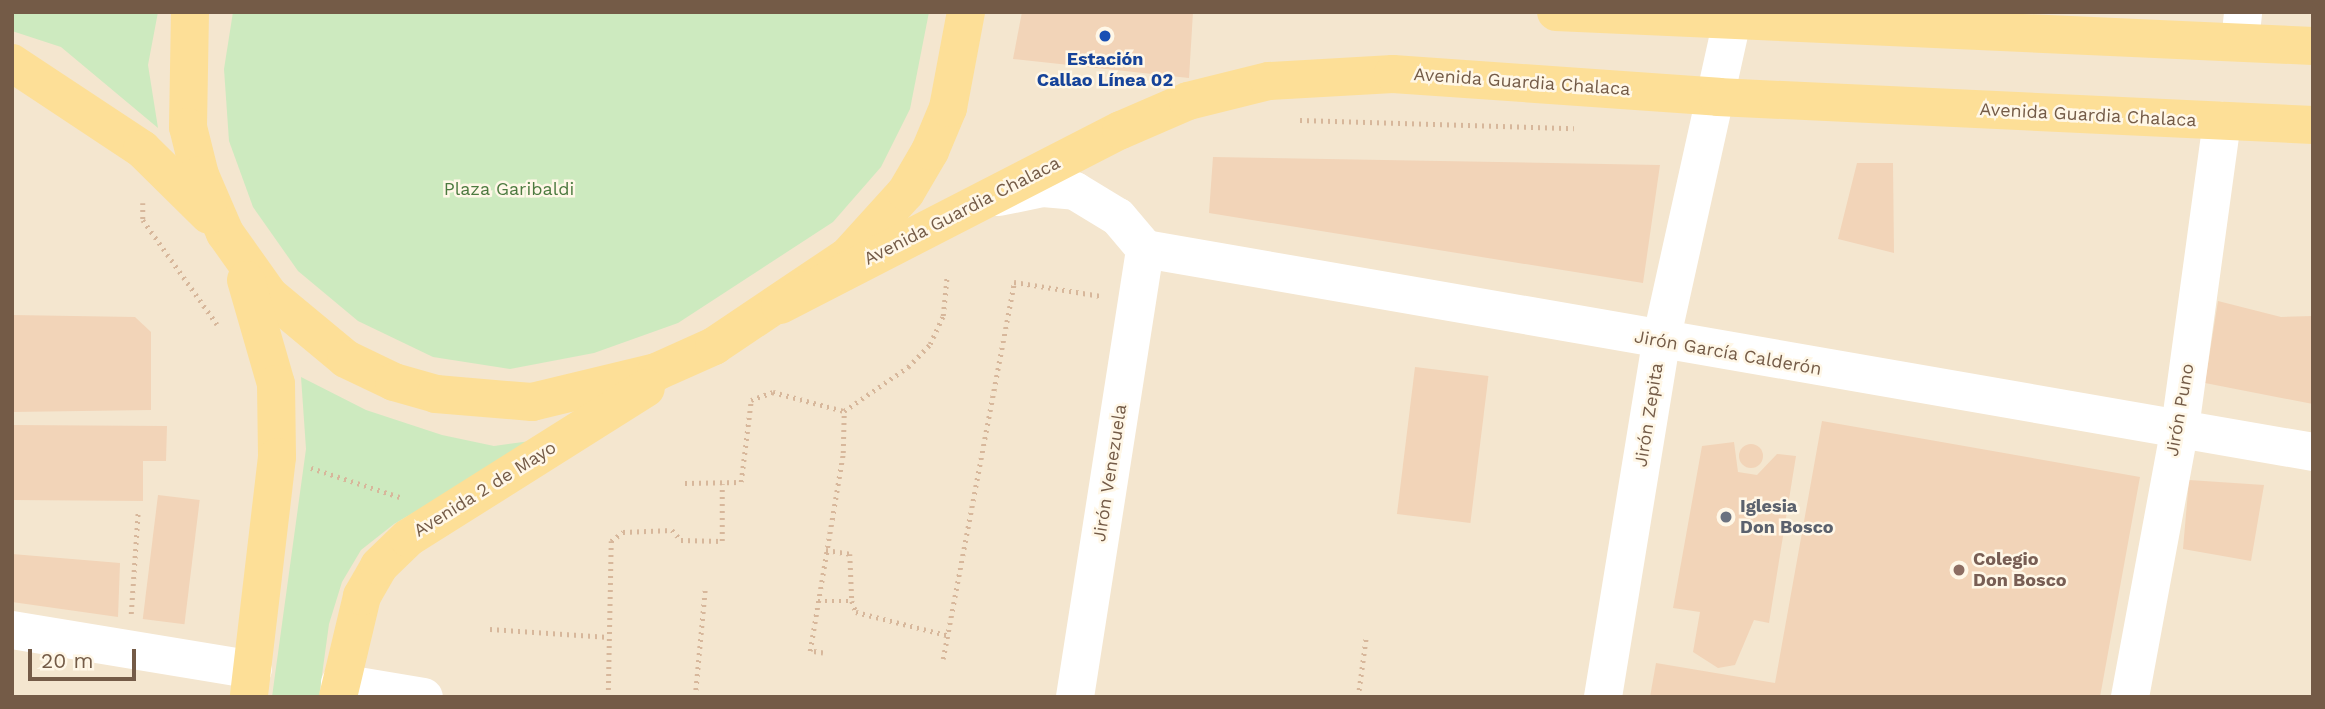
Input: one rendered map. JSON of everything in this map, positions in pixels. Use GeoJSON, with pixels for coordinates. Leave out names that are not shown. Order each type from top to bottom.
{"type":"FeatureCollection","features":[{"type":"Feature","properties":{"kind":"main road"},"geometry":{"type":"LineString","coordinates":[[190,12],[188,127],[267,337],[276,384],[277,457],[251,683]]}},
{"type":"Feature","properties":{"kind":"main road"},"geometry":{"type":"LineString","coordinates":[[12,63],[142,149],[229,239],[269,295],[307,330],[346,359],[436,394],[532,402],[584,393],[714,346],[780,305],[848,256],[906,191],[948,108],[966,12]]}},
{"type":"Feature","properties":{"kind":"main road"},"geometry":{"type":"LineString","coordinates":[[1556,12],[2242,27],[2313,46]]}},
{"type":"Feature","properties":{"kind":"main road","name":"Avenida Guardia Chalaca"},"geometry":{"type":"LineString","coordinates":[[780,305],[981,201],[1188,101],[1269,81],[1393,74],[1718,97],[2313,125]]}},
{"type":"Feature","properties":{"kind":"main road","name":"Avenida 2 de Mayo"},"geometry":{"type":"LineString","coordinates":[[339,690],[362,596],[379,566],[408,538],[714,346]]}},
{"type":"Feature","properties":{"kind":"street","name":"Jirón Zepita"},"geometry":{"type":"LineString","coordinates":[[1603,697],[1661,341],[1718,97],[1733,16]]}},
{"type":"Feature","properties":{"kind":"street","name":"Jirón Puno"},"geometry":{"type":"LineString","coordinates":[[2130,697],[2180,428],[2222,121]]}},
{"type":"Feature","properties":{"kind":"street"},"geometry":{"type":"LineString","coordinates":[[981,201],[1043,188],[1075,191],[1118,218],[1145,249]]}},
{"type":"Feature","properties":{"kind":"street","name":"Jirón García Calderón"},"geometry":{"type":"LineString","coordinates":[[1145,249],[1661,341],[2313,452]]}},
{"type":"Feature","properties":{"kind":"street","name":"Jirón Venezuela"},"geometry":{"type":"LineString","coordinates":[[1075,697],[1145,249]]}},
{"type":"Feature","properties":{"kind":"street"},"geometry":{"type":"LineString","coordinates":[[12,630],[128,649],[251,683]]}},
{"type":"Feature","properties":{"kind":"street"},"geometry":{"type":"LineString","coordinates":[[339,690],[424,697]]}},
{"type":"Feature","properties":{"kind":"path"},"geometry":{"type":"LineString","coordinates":[[142,149],[143,220],[224,336]]}},
{"type":"Feature","properties":{"kind":"path"},"geometry":{"type":"LineString","coordinates":[[685,483],[741,482],[751,400],[773,392],[844,411],[908,367],[930,344],[943,316],[947,275]]}},
{"type":"Feature","properties":{"kind":"path"},"geometry":{"type":"LineString","coordinates":[[943,659],[1014,282],[1136,302]]}},
{"type":"Feature","properties":{"kind":"path"},"geometry":{"type":"LineString","coordinates":[[823,653],[810,651],[843,453],[844,411]]}},
{"type":"Feature","properties":{"kind":"path"},"geometry":{"type":"LineString","coordinates":[[304,466],[414,501]]}},
{"type":"Feature","properties":{"kind":"path"},"geometry":{"type":"LineString","coordinates":[[608,697],[611,541],[623,532],[672,530],[681,540],[722,541],[722,484]]}},
{"type":"Feature","properties":{"kind":"path"},"geometry":{"type":"LineString","coordinates":[[128,649],[138,510]]}},
{"type":"Feature","properties":{"kind":"path"},"geometry":{"type":"LineString","coordinates":[[826,550],[850,554],[852,601],[856,611],[947,635]]}},
{"type":"Feature","properties":{"kind":"path"},"geometry":{"type":"LineString","coordinates":[[695,697],[705,590]]}},
{"type":"Feature","properties":{"kind":"path"},"geometry":{"type":"LineString","coordinates":[[818,601],[852,601]]}},
{"type":"Feature","properties":{"kind":"path"},"geometry":{"type":"LineString","coordinates":[[490,629],[609,638]]}},
{"type":"Feature","properties":{"kind":"path"},"geometry":{"type":"LineString","coordinates":[[1358,697],[1366,636]]}},
{"type":"Feature","properties":{"kind":"shaded area"},"geometry":{"type":"Polygon","coordinates":[[[12,12],[2313,12],[2313,697],[12,697],[12,12]]]}},
{"type":"Feature","properties":{"kind":"green space"},"geometry":{"type":"Polygon","coordinates":[[[12,12],[158,12],[148,65],[158,128],[61,47],[12,31],[12,12]]]}},
{"type":"Feature","properties":{"kind":"green space","name":"Plaza Garibaldi"},"geometry":{"type":"Polygon","coordinates":[[[233,12],[929,12],[910,109],[881,167],[833,222],[678,323],[594,353],[510,369],[433,357],[358,321],[298,271],[253,207],[229,141],[224,69],[233,12]]]}},
{"type":"Feature","properties":{"kind":"green space"},"geometry":{"type":"Polygon","coordinates":[[[301,377],[366,410],[442,435],[494,446],[538,440],[394,524],[361,550],[342,582],[329,624],[319,697],[272,697],[306,449],[301,377]]]}},
{"type":"Feature","properties":{"kind":"building","name":"Estación Callao Línea 02"},"geometry":{"type":"Polygon","coordinates":[[[1022,12],[1193,12],[1189,78],[1013,59],[1022,12]]]}},
{"type":"Feature","properties":{"kind":"building"},"geometry":{"type":"Polygon","coordinates":[[[1213,157],[1660,165],[1643,283],[1209,213],[1213,157]]]}},
{"type":"Feature","properties":{"kind":"building"},"geometry":{"type":"Polygon","coordinates":[[[1857,163],[1893,163],[1894,253],[1838,239],[1857,163]]]}},
{"type":"Feature","properties":{"kind":"building"},"geometry":{"type":"Polygon","coordinates":[[[2218,301],[2281,317],[2313,316],[2313,404],[2205,383],[2218,301]]]}},
{"type":"Feature","properties":{"kind":"building"},"geometry":{"type":"Polygon","coordinates":[[[12,315],[135,317],[151,332],[151,410],[12,412],[12,315]]]}},
{"type":"Feature","properties":{"kind":"building"},"geometry":{"type":"Polygon","coordinates":[[[1415,367],[1488,376],[1470,523],[1397,514],[1415,367]]]}},
{"type":"Feature","properties":{"kind":"building","name":"Colegio Don Bosco"},"geometry":{"type":"Polygon","coordinates":[[[1822,421],[2140,477],[2100,697],[1650,697],[1656,663],[1775,683],[1822,421]]]}},
{"type":"Feature","properties":{"kind":"building"},"geometry":{"type":"Polygon","coordinates":[[[12,425],[167,426],[166,461],[143,461],[143,501],[12,500],[12,425]]]}},
{"type":"Feature","properties":{"kind":"building"},"geometry":{"type":"Polygon","coordinates":[[[1734,442],[1738,472],[1757,475],[1777,454],[1796,456],[1769,623],[1754,620],[1735,665],[1718,668],[1693,652],[1700,612],[1673,608],[1702,446],[1734,442]]]}},
{"type":"Feature","properties":{"kind":"building"},"geometry":{"type":"Polygon","coordinates":[[[1751,444],[1760,447],[1763,456],[1760,465],[1751,468],[1742,465],[1739,456],[1742,447],[1751,444]]]}},
{"type":"Feature","properties":{"kind":"building"},"geometry":{"type":"Polygon","coordinates":[[[2189,480],[2264,485],[2251,561],[2183,549],[2189,480]]]}},
{"type":"Feature","properties":{"kind":"building"},"geometry":{"type":"Polygon","coordinates":[[[158,495],[200,500],[184,624],[143,619],[158,495]]]}},
{"type":"Feature","properties":{"kind":"building"},"geometry":{"type":"Polygon","coordinates":[[[12,554],[120,563],[118,617],[12,602],[12,554]]]}},
{"type":"Feature","properties":{"kind":"place","name":"Estación Callao Línea 02"},"geometry":{"type":"Point","coordinates":[1105,36]}},
{"type":"Feature","properties":{"kind":"place","name":"Iglesia Don Bosco"},"geometry":{"type":"Point","coordinates":[1726,517]}},
{"type":"Feature","properties":{"kind":"place","name":"Colegio Don Bosco"},"geometry":{"type":"Point","coordinates":[1959,570]}}]}
